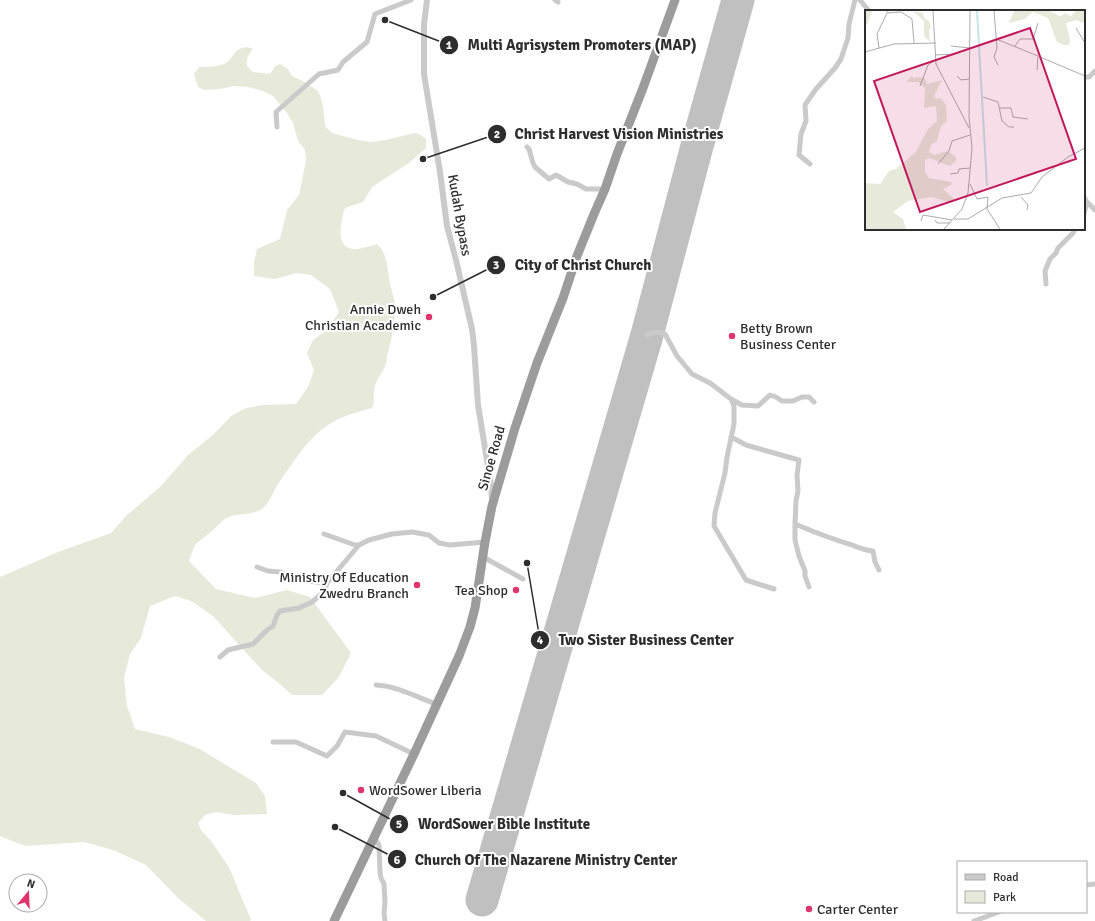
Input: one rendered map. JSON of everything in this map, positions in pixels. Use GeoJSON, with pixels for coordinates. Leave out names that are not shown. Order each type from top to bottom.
{"type":"FeatureCollection","features":[{"type":"Feature","properties":{"kind":"highway","name":"Sinoe Road"},"geometry":{"type":"LineString","coordinates":[[334,921],[414,754],[459,656],[470,627],[475,608],[492,506],[508,448],[537,363],[605,189],[619,147],[643,88],[674,0]]}},
{"type":"Feature","properties":{"kind":"street"},"geometry":{"type":"LineString","coordinates":[[277,127],[276,112],[319,74],[338,70],[343,62],[367,42],[375,14],[411,0]]}},
{"type":"Feature","properties":{"kind":"street","name":"Kudah Bypass"},"geometry":{"type":"LineString","coordinates":[[427,0],[424,25],[424,74],[447,226],[472,335],[477,376],[478,405],[491,485],[492,506]]}},
{"type":"Feature","properties":{"kind":"street"},"geometry":{"type":"LineString","coordinates":[[810,164],[799,155],[801,134],[806,121],[805,106],[816,89],[841,59],[848,38],[855,0]]}},
{"type":"Feature","properties":{"kind":"street"},"geometry":{"type":"LineString","coordinates":[[860,0],[868,10]]}},
{"type":"Feature","properties":{"kind":"street"},"geometry":{"type":"LineString","coordinates":[[1085,77],[1088,77],[1095,71]]}},
{"type":"Feature","properties":{"kind":"street"},"geometry":{"type":"LineString","coordinates":[[527,147],[535,167],[549,178],[556,175],[568,182],[577,184],[586,189],[605,189]]}},
{"type":"Feature","properties":{"kind":"street"},"geometry":{"type":"LineString","coordinates":[[1085,199],[1095,210]]}},
{"type":"Feature","properties":{"kind":"street"},"geometry":{"type":"LineString","coordinates":[[1085,210],[1087,202]]}},
{"type":"Feature","properties":{"kind":"street"},"geometry":{"type":"LineString","coordinates":[[1046,284],[1045,271],[1050,260],[1058,248],[1074,230]]}},
{"type":"Feature","properties":{"kind":"street"},"geometry":{"type":"LineString","coordinates":[[647,335],[657,332],[665,334],[677,356],[692,374],[710,383],[731,399],[742,405],[758,406],[770,395],[782,401],[793,401],[802,397],[809,397],[814,402]]}},
{"type":"Feature","properties":{"kind":"street"},"geometry":{"type":"LineString","coordinates":[[731,399],[734,406],[734,424],[726,457],[725,474],[715,513],[714,526],[746,580],[774,589]]}},
{"type":"Feature","properties":{"kind":"street"},"geometry":{"type":"LineString","coordinates":[[731,437],[746,445],[799,460],[795,540],[809,587]]}},
{"type":"Feature","properties":{"kind":"street"},"geometry":{"type":"LineString","coordinates":[[795,524],[863,550],[873,552],[875,562],[879,570]]}},
{"type":"Feature","properties":{"kind":"street"},"geometry":{"type":"LineString","coordinates":[[220,657],[228,650],[256,642],[266,630],[273,626],[280,611],[299,608],[312,602],[324,592],[327,583],[359,545],[369,540],[392,534],[412,532],[429,535],[439,543],[450,545],[485,542]]}},
{"type":"Feature","properties":{"kind":"street"},"geometry":{"type":"LineString","coordinates":[[324,534],[359,545]]}},
{"type":"Feature","properties":{"kind":"street"},"geometry":{"type":"LineString","coordinates":[[483,557],[523,579]]}},
{"type":"Feature","properties":{"kind":"street"},"geometry":{"type":"LineString","coordinates":[[257,567],[268,571],[280,572],[307,581],[327,583]]}},
{"type":"Feature","properties":{"kind":"street"},"geometry":{"type":"LineString","coordinates":[[376,685],[386,686],[436,704]]}},
{"type":"Feature","properties":{"kind":"street"},"geometry":{"type":"LineString","coordinates":[[273,742],[296,742],[327,756],[337,746],[345,732],[376,736],[414,754]]}},
{"type":"Feature","properties":{"kind":"street"},"geometry":{"type":"LineString","coordinates":[[374,837],[379,845],[380,872],[384,884],[384,913],[386,921]]}},
{"type":"Feature","properties":{"kind":"street"},"geometry":{"type":"LineString","coordinates":[[974,921],[996,913]]}},
{"type":"Feature","properties":{"kind":"green space"},"geometry":{"type":"Polygon","coordinates":[[[247,47],[253,49],[248,57],[247,66],[253,72],[270,74],[275,66],[280,64],[288,69],[292,76],[318,91],[323,106],[325,126],[332,133],[371,142],[414,133],[419,134],[426,139],[426,148],[409,163],[372,187],[363,202],[345,208],[342,218],[341,236],[345,245],[349,248],[355,249],[377,244],[383,251],[394,302],[395,311],[392,338],[387,361],[375,386],[374,403],[372,408],[350,414],[332,422],[314,436],[278,484],[269,502],[261,510],[232,516],[224,520],[196,544],[189,561],[216,589],[255,598],[287,590],[310,597],[351,653],[339,677],[322,695],[292,695],[262,670],[213,616],[191,601],[175,596],[150,606],[141,638],[130,654],[124,678],[127,706],[135,729],[169,737],[200,749],[256,783],[265,796],[267,814],[233,815],[216,812],[205,815],[198,823],[201,830],[211,841],[229,867],[251,919],[250,921],[206,921],[179,899],[146,865],[113,850],[84,842],[26,846],[0,836],[0,577],[58,552],[111,533],[127,515],[160,487],[188,455],[214,434],[231,416],[246,408],[263,405],[296,404],[308,387],[314,370],[307,353],[313,340],[326,331],[339,312],[330,289],[311,275],[297,273],[275,279],[254,276],[254,262],[257,249],[280,239],[287,210],[299,195],[306,161],[305,150],[298,141],[293,123],[273,96],[263,91],[248,87],[234,86],[204,90],[198,87],[194,74],[199,67],[224,64],[230,60],[239,49],[247,47]]]}},
{"type":"Feature","properties":{"kind":"runway"},"geometry":{"type":"LineString","coordinates":[[482,900],[647,335],[697,146],[738,0]]}},
{"type":"Feature","properties":{"kind":"place","name":"Multi Agrisystem Promoters (MAP)"},"geometry":{"type":"Point","coordinates":[385,20]}},
{"type":"Feature","properties":{"kind":"place","name":"Christ Harvest Vision Ministries"},"geometry":{"type":"Point","coordinates":[423,159]}},
{"type":"Feature","properties":{"kind":"place","name":"City of Christ Church"},"geometry":{"type":"Point","coordinates":[433,297]}},
{"type":"Feature","properties":{"kind":"place","name":"Annie Dweh Christian Academic"},"geometry":{"type":"Point","coordinates":[429,317]}},
{"type":"Feature","properties":{"kind":"place","name":"Betty Brown Business Center"},"geometry":{"type":"Point","coordinates":[732,336]}},
{"type":"Feature","properties":{"kind":"place","name":"Two Sister Business Center"},"geometry":{"type":"Point","coordinates":[527,563]}},
{"type":"Feature","properties":{"kind":"place","name":"Ministry Of Education Zwedru Branch"},"geometry":{"type":"Point","coordinates":[417,585]}},
{"type":"Feature","properties":{"kind":"place","name":"Tea Shop"},"geometry":{"type":"Point","coordinates":[516,590]}},
{"type":"Feature","properties":{"kind":"place","name":"WordSower Liberia"},"geometry":{"type":"Point","coordinates":[361,790]}},
{"type":"Feature","properties":{"kind":"place","name":"WordSower Bible Institute"},"geometry":{"type":"Point","coordinates":[343,793]}},
{"type":"Feature","properties":{"kind":"place","name":"Church Of The Nazarene Ministry Center"},"geometry":{"type":"Point","coordinates":[335,827]}},
{"type":"Feature","properties":{"kind":"place","name":"Carter Center"},"geometry":{"type":"Point","coordinates":[809,909]}}]}
